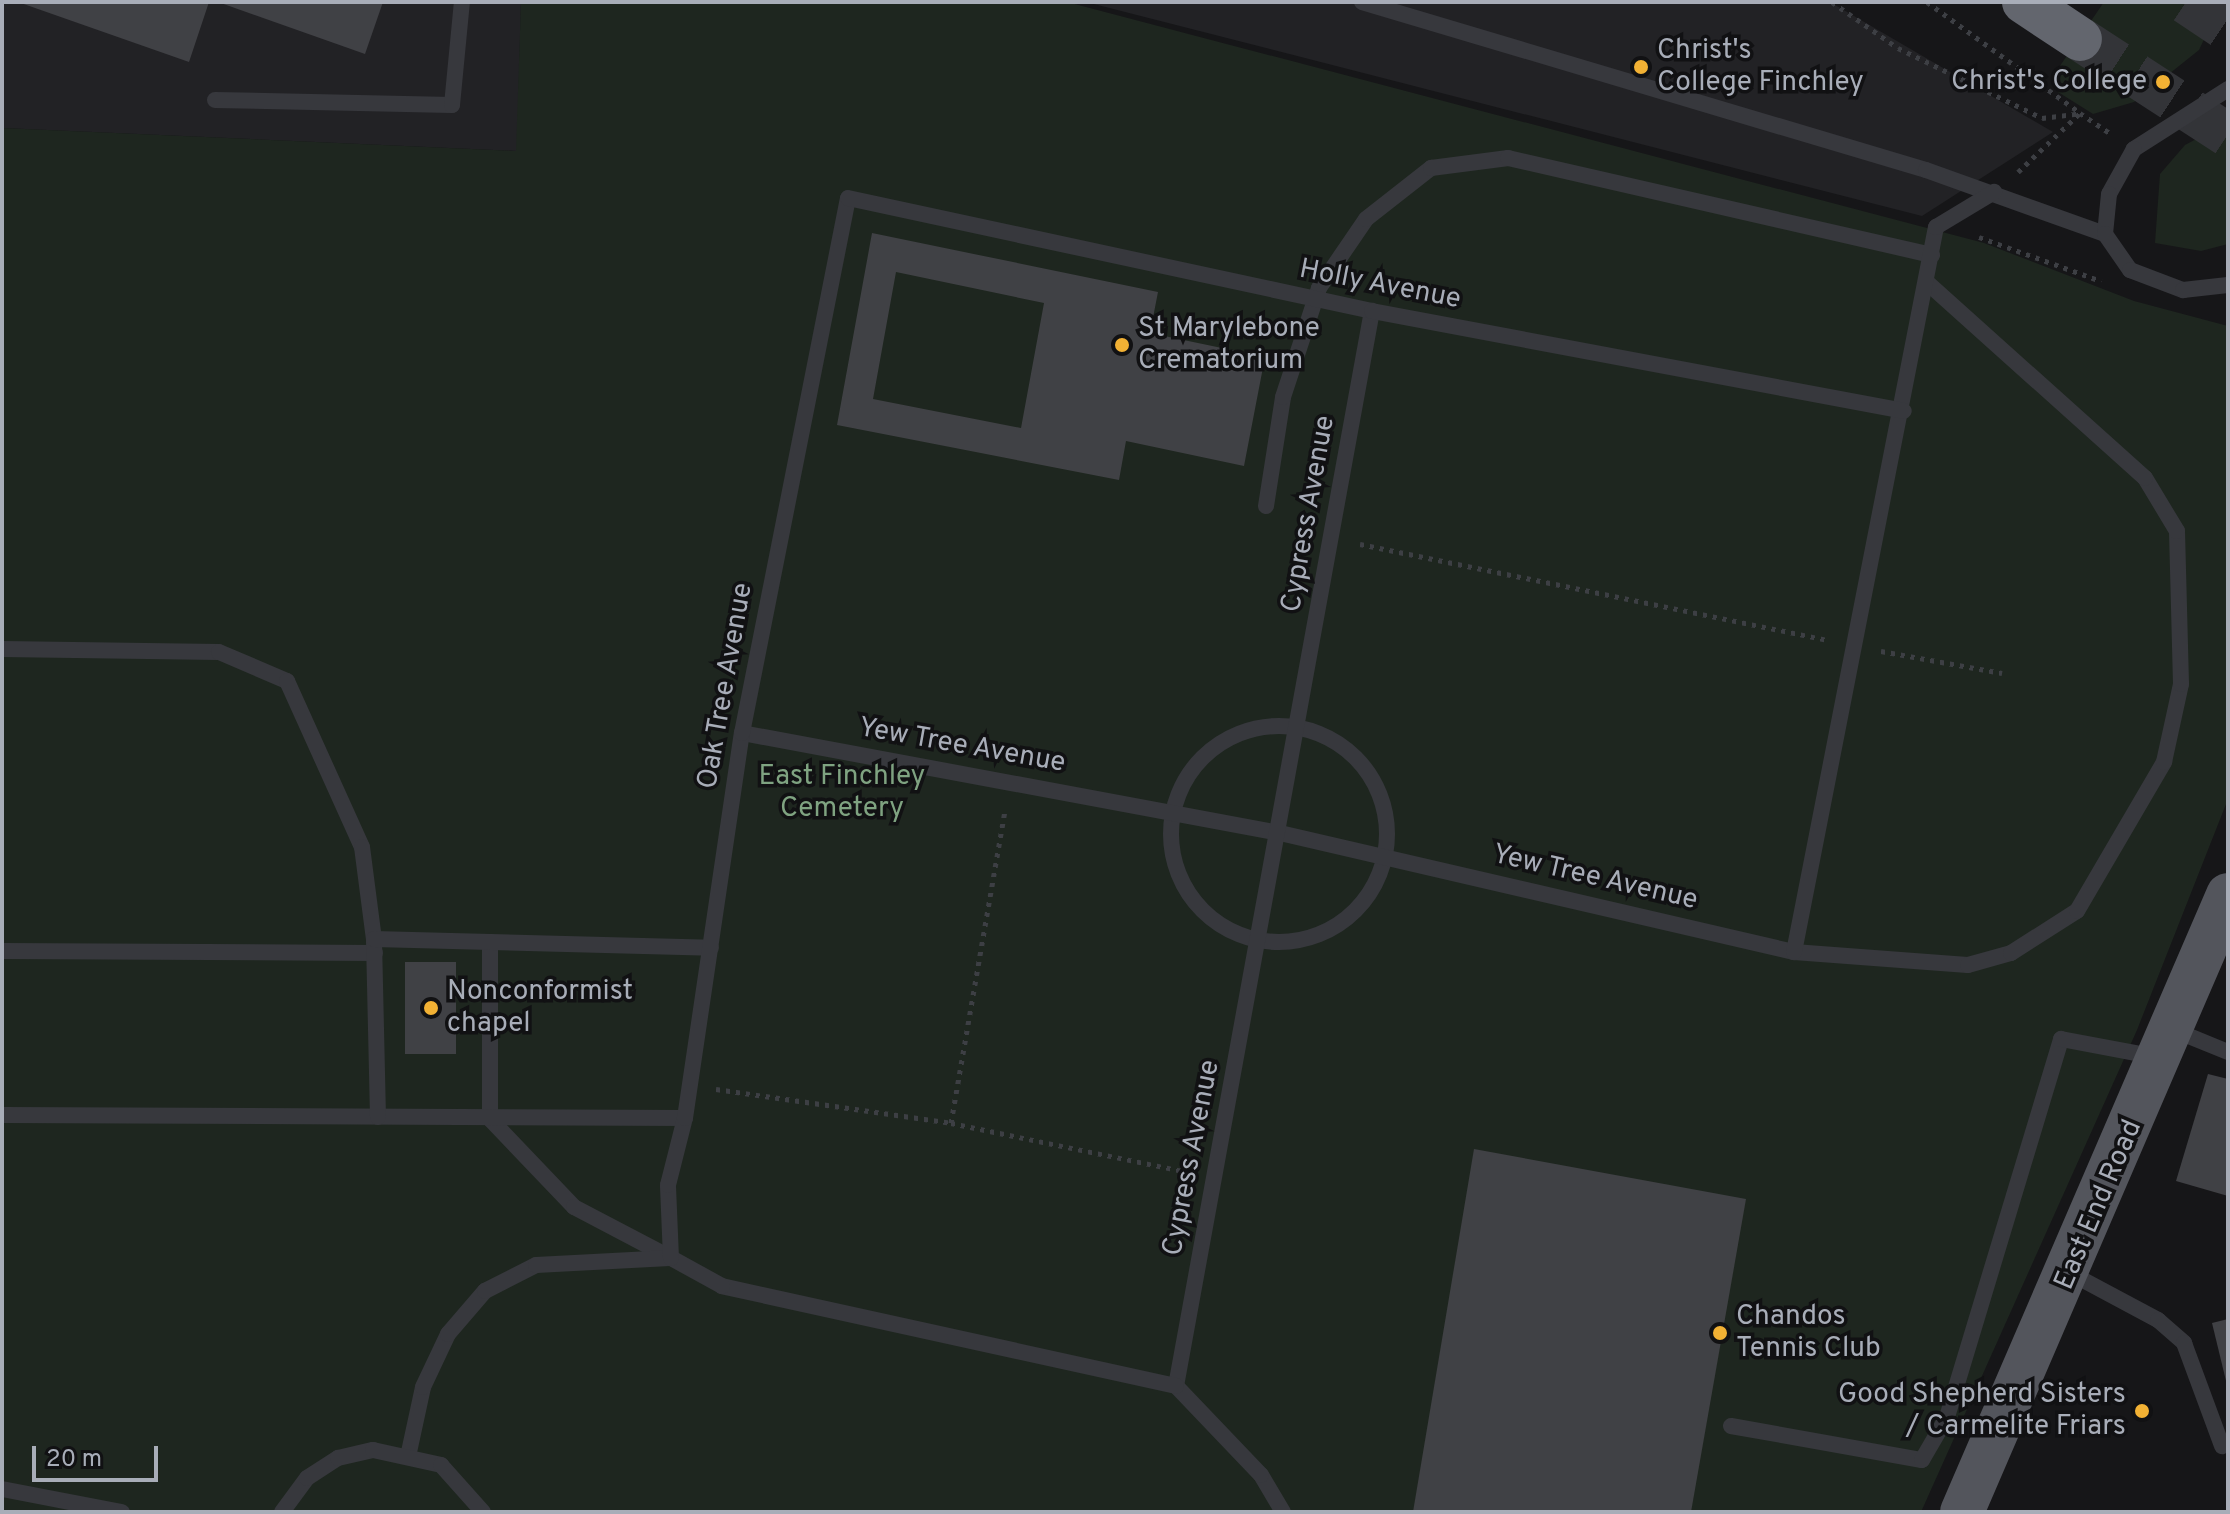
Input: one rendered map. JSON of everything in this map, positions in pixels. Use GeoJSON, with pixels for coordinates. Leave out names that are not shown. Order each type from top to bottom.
{"type":"FeatureCollection","features":[{"type":"Feature","properties":{"kind":"highway"},"geometry":{"type":"LineString","coordinates":[[2024,2],[2080,39]]}},
{"type":"Feature","properties":{"kind":"main road","name":"East End Road"},"geometry":{"type":"LineString","coordinates":[[1962,1512],[2070,1273],[2228,895]]}},
{"type":"Feature","properties":{"kind":"lane"},"geometry":{"type":"LineString","coordinates":[[215,100],[452,105],[462,2]]}},
{"type":"Feature","properties":{"kind":"lane"},"geometry":{"type":"LineString","coordinates":[[1362,2],[1994,192],[2105,234],[2130,270],[2183,290],[2228,285]]}},
{"type":"Feature","properties":{"kind":"lane"},"geometry":{"type":"LineString","coordinates":[[2105,234],[2109,194],[2134,149],[2228,89]]}},
{"type":"Feature","properties":{"kind":"lane"},"geometry":{"type":"LineString","coordinates":[[1266,506],[1283,397],[1298,336],[1366,219],[1431,168],[1508,158],[1932,255]]}},
{"type":"Feature","properties":{"kind":"lane"},"geometry":{"type":"LineString","coordinates":[[1794,952],[1904,411],[1936,227],[1994,192]]}},
{"type":"Feature","properties":{"kind":"lane","name":"Holly Avenue"},"geometry":{"type":"LineString","coordinates":[[848,198],[1372,311],[1904,411]]}},
{"type":"Feature","properties":{"kind":"lane","name":"Oak Tree Avenue"},"geometry":{"type":"LineString","coordinates":[[671,1258],[668,1185],[685,1118],[742,733],[848,198]]}},
{"type":"Feature","properties":{"kind":"lane","name":"Yew Tree Avenue"},"geometry":{"type":"LineString","coordinates":[[742,733],[1280,833],[1794,952],[1968,965],[2011,953],[2077,911],[2164,762],[2181,684],[2177,531],[2145,478],[1928,283]]}},
{"type":"Feature","properties":{"kind":"lane","name":"Cypress Avenue"},"geometry":{"type":"LineString","coordinates":[[1176,1386],[1214,1177],[1263,941],[1297,726],[1372,311]]}},
{"type":"Feature","properties":{"kind":"lane"},"geometry":{"type":"LineString","coordinates":[[2,649],[219,652],[287,681],[362,847],[374,946],[378,1117]]}},
{"type":"Feature","properties":{"kind":"lane"},"geometry":{"type":"LineString","coordinates":[[1297,726],[1357,759],[1377,787],[1385,855],[1374,886],[1327,931],[1263,941],[1229,931],[1180,880],[1170,847],[1172,811],[1184,780],[1232,735],[1297,726]]}},
{"type":"Feature","properties":{"kind":"lane"},"geometry":{"type":"LineString","coordinates":[[490,942],[490,1119],[574,1207],[722,1286],[1176,1386],[1261,1475],[1283,1512]]}},
{"type":"Feature","properties":{"kind":"lane"},"geometry":{"type":"LineString","coordinates":[[2,951],[490,942],[711,948]]}},
{"type":"Feature","properties":{"kind":"lane"},"geometry":{"type":"LineString","coordinates":[[1731,1426],[1922,1460],[1947,1417],[2061,1039],[2168,1044],[2228,1052]]}},
{"type":"Feature","properties":{"kind":"lane"},"geometry":{"type":"LineString","coordinates":[[2,1115],[685,1118]]}},
{"type":"Feature","properties":{"kind":"lane"},"geometry":{"type":"LineString","coordinates":[[409,1452],[423,1387],[448,1334],[485,1291],[536,1265],[671,1258]]}},
{"type":"Feature","properties":{"kind":"lane"},"geometry":{"type":"LineString","coordinates":[[2070,1273],[2158,1320],[2184,1343],[2222,1446]]}},
{"type":"Feature","properties":{"kind":"lane"},"geometry":{"type":"LineString","coordinates":[[282,1512],[307,1478],[338,1458],[373,1450],[409,1452],[441,1465],[483,1512]]}},
{"type":"Feature","properties":{"kind":"lane"},"geometry":{"type":"LineString","coordinates":[[2,1489],[122,1512]]}},
{"type":"Feature","properties":{"kind":"path"},"geometry":{"type":"LineString","coordinates":[[1832,2],[1898,48],[2042,118],[2080,113]]}},
{"type":"Feature","properties":{"kind":"path"},"geometry":{"type":"LineString","coordinates":[[1927,2],[2134,149]]}},
{"type":"Feature","properties":{"kind":"path"},"geometry":{"type":"LineString","coordinates":[[1994,192],[2080,113]]}},
{"type":"Feature","properties":{"kind":"path"},"geometry":{"type":"LineString","coordinates":[[1936,227],[2006,243],[2113,284]]}},
{"type":"Feature","properties":{"kind":"path"},"geometry":{"type":"LineString","coordinates":[[1331,538],[2002,673]]}},
{"type":"Feature","properties":{"kind":"path"},"geometry":{"type":"LineString","coordinates":[[951,1123],[1010,781]]}},
{"type":"Feature","properties":{"kind":"path"},"geometry":{"type":"LineString","coordinates":[[688,1085],[951,1123],[1214,1177]]}},
{"type":"Feature","properties":{"kind":"shaded area"},"geometry":{"type":"Polygon","coordinates":[[[2,2],[521,2],[517,151],[2,128],[2,2]]]}},
{"type":"Feature","properties":{"kind":"shaded area","name":"Christ's College Finchley"},"geometry":{"type":"Polygon","coordinates":[[[1086,2],[1830,2],[2053,132],[1922,216],[1086,2]]]}},
{"type":"Feature","properties":{"kind":"green space","name":"East Finchley Cemetery"},"geometry":{"type":"Polygon","coordinates":[[[521,2],[1067,2],[1984,243],[2134,301],[2228,326],[2228,799],[2137,1030],[1921,1512],[2,1512],[2,128],[516,151],[521,2]]]}},
{"type":"Feature","properties":{"kind":"green space"},"geometry":{"type":"Polygon","coordinates":[[[2104,2],[2222,2],[2199,50],[2134,102],[2093,114],[2058,92],[2053,76],[2104,2]]]}},
{"type":"Feature","properties":{"kind":"green space"},"geometry":{"type":"Polygon","coordinates":[[[2228,122],[2228,244],[2201,251],[2155,243],[2160,174],[2185,145],[2228,122]]]}},
{"type":"Feature","properties":{"kind":"building"},"geometry":{"type":"Polygon","coordinates":[[[18,2],[209,2],[189,62],[18,2]]]}},
{"type":"Feature","properties":{"kind":"building"},"geometry":{"type":"Polygon","coordinates":[[[218,2],[383,2],[365,54],[218,2]]]}},
{"type":"Feature","properties":{"kind":"building","name":"St Marylebone Crematorium"},"geometry":{"type":"Polygon","coordinates":[[[872,233],[1158,292],[1150,333],[1265,357],[1244,466],[1126,441],[1119,480],[837,425],[872,233]],[[896,272],[873,399],[1021,428],[1044,303],[896,272]]]}},
{"type":"Feature","properties":{"kind":"building","name":"Nonconformist chapel"},"geometry":{"type":"Polygon","coordinates":[[[405,962],[456,962],[456,1054],[405,1054],[405,962]]]}},
{"type":"Feature","properties":{"kind":"building"},"geometry":{"type":"Polygon","coordinates":[[[2208,1074],[2228,1079],[2228,1196],[2176,1181],[2208,1074]]]}},
{"type":"Feature","properties":{"kind":"building"},"geometry":{"type":"Polygon","coordinates":[[[1474,1149],[1746,1199],[1691,1512],[1413,1512],[1474,1149]]]}},
{"type":"Feature","properties":{"kind":"building"},"geometry":{"type":"Polygon","coordinates":[[[2228,1319],[2228,1385],[2227,1385],[2212,1323],[2228,1319]]]}},
{"type":"Feature","properties":{"kind":"tunnel"},"geometry":{"type":"LineString","coordinates":[[2186,2],[2228,30]]}},
{"type":"Feature","properties":{"kind":"tunnel"},"geometry":{"type":"LineString","coordinates":[[2080,39],[2228,135]]}},
{"type":"Feature","properties":{"kind":"place","name":"Christ's College Finchley"},"geometry":{"type":"Point","coordinates":[1641,67]}},
{"type":"Feature","properties":{"kind":"place","name":"Christ's College"},"geometry":{"type":"Point","coordinates":[2163,82]}},
{"type":"Feature","properties":{"kind":"place","name":"St Marylebone Crematorium"},"geometry":{"type":"Point","coordinates":[1122,345]}},
{"type":"Feature","properties":{"kind":"place","name":"Nonconformist chapel"},"geometry":{"type":"Point","coordinates":[431,1008]}},
{"type":"Feature","properties":{"kind":"place","name":"Chandos Tennis Club"},"geometry":{"type":"Point","coordinates":[1720,1333]}},
{"type":"Feature","properties":{"kind":"place","name":"Good Shepherd Sisters / Carmelite Friars"},"geometry":{"type":"Point","coordinates":[2142,1411]}}]}
